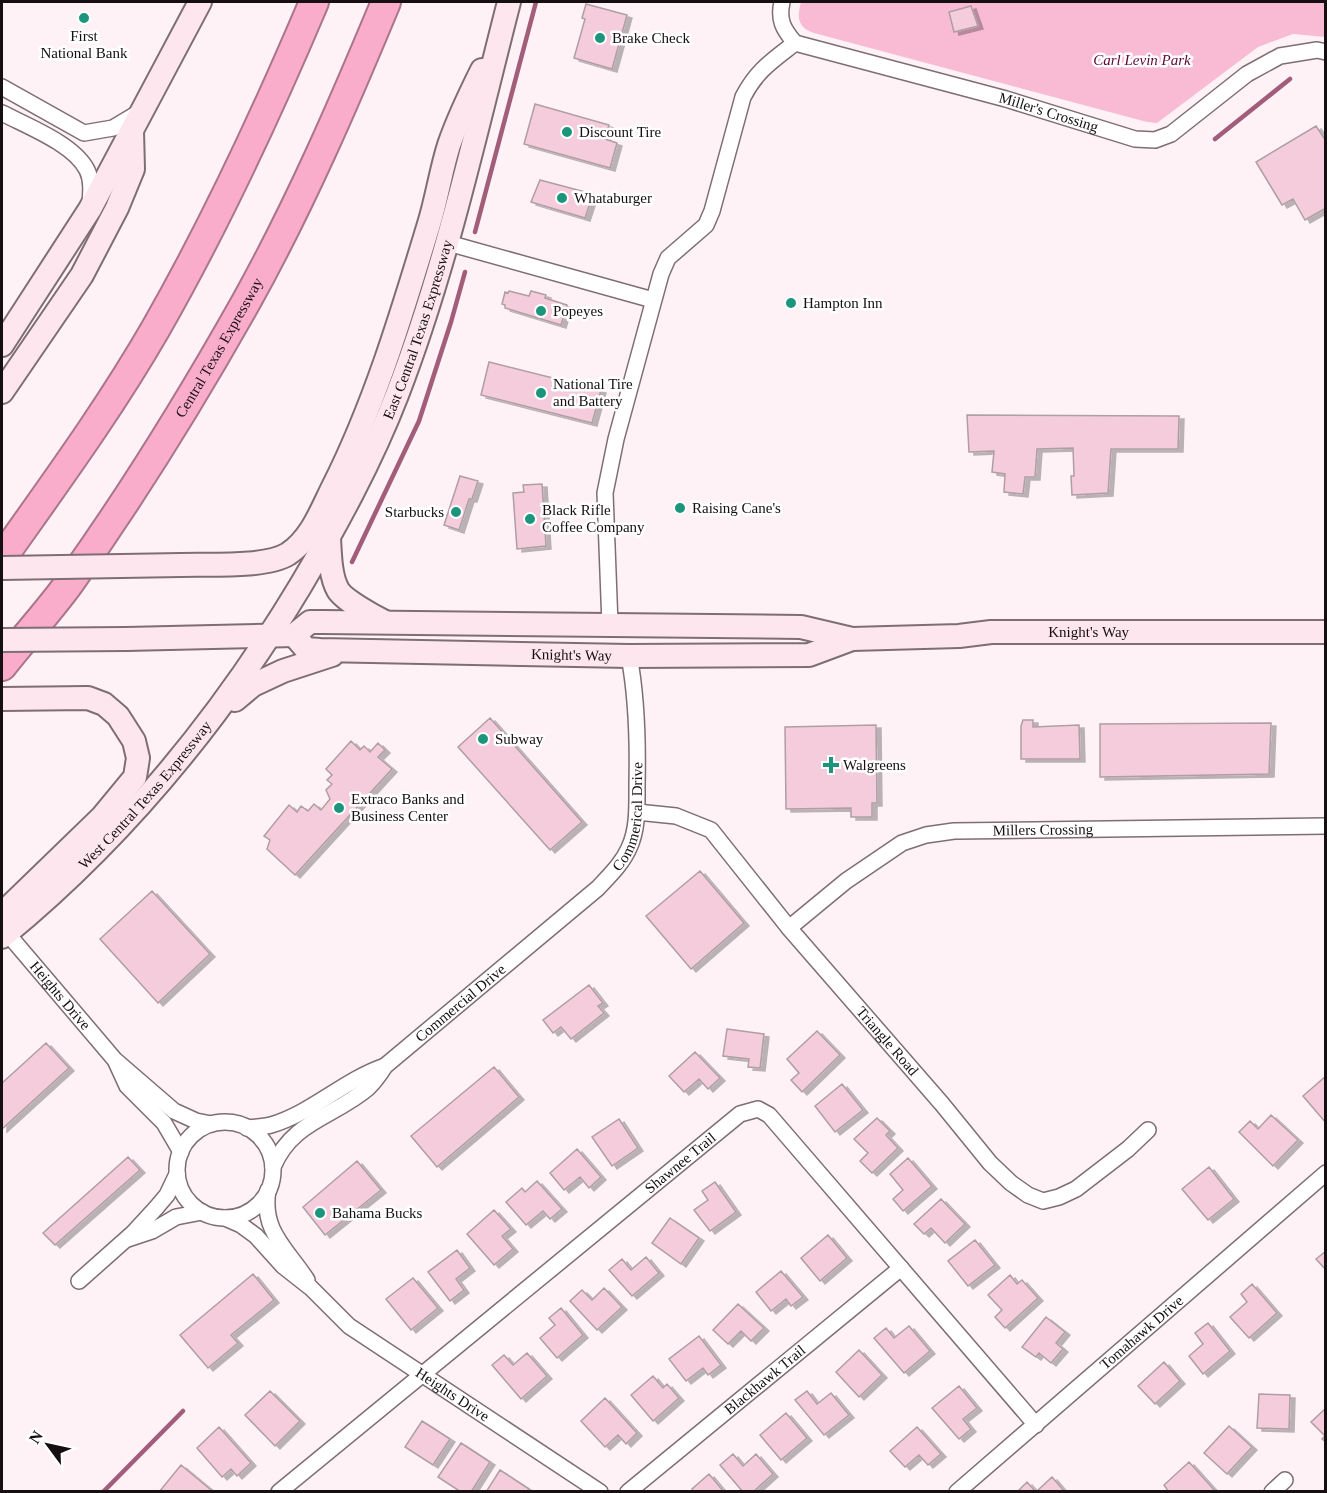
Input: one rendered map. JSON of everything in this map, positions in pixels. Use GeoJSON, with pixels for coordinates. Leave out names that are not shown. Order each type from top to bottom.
{"type":"FeatureCollection","features":[{"type":"Feature","properties":{"kind":"highway"},"geometry":{"type":"LineString","coordinates":[[2,558],[77,452],[155,329],[247,155],[314,2]]}},
{"type":"Feature","properties":{"kind":"highway","name":"Central Texas Expressway"},"geometry":{"type":"LineString","coordinates":[[2,666],[68,584],[154,458],[247,300],[320,155],[386,2]]}},
{"type":"Feature","properties":{"kind":"highway"},"geometry":{"type":"LineString","coordinates":[[320,155],[343,130],[407,2]]}},
{"type":"Feature","properties":{"kind":"main road"},"geometry":{"type":"LineString","coordinates":[[2,345],[90,209],[200,2]]}},
{"type":"Feature","properties":{"kind":"main road","name":"East Central Texas Expressway"},"geometry":{"type":"LineString","coordinates":[[271,636],[328,538],[372,454],[415,347],[448,243],[509,2]]}},
{"type":"Feature","properties":{"kind":"main road"},"geometry":{"type":"LineString","coordinates":[[2,568],[272,561],[287,554],[303,542],[350,454],[399,323],[432,214],[449,146],[468,97],[499,38]]}},
{"type":"Feature","properties":{"kind":"main road"},"geometry":{"type":"LineString","coordinates":[[2,392],[82,275],[117,208],[133,169],[132,129]]}},
{"type":"Feature","properties":{"kind":"main road"},"geometry":{"type":"LineString","coordinates":[[328,538],[332,567],[339,591],[361,609],[386,623]]}},
{"type":"Feature","properties":{"kind":"main road","name":"Knight's Way"},"geometry":{"type":"LineString","coordinates":[[2,640],[294,635],[310,622],[801,627],[852,639],[959,636],[992,632],[1326,632]]}},
{"type":"Feature","properties":{"kind":"main road"},"geometry":{"type":"LineString","coordinates":[[629,656],[629,648],[634,643],[662,640],[708,640],[736,626]]}},
{"type":"Feature","properties":{"kind":"main road","name":"Knight's Way"},"geometry":{"type":"LineString","coordinates":[[294,635],[306,649],[629,656],[809,655],[852,639]]}},
{"type":"Feature","properties":{"kind":"main road","name":"West Central Texas Expressway"},"geometry":{"type":"LineString","coordinates":[[3,928],[48,898],[115,832],[177,764],[211,721],[271,636]]}},
{"type":"Feature","properties":{"kind":"main road"},"geometry":{"type":"LineString","coordinates":[[211,721],[253,685],[283,671],[347,651]]}},
{"type":"Feature","properties":{"kind":"main road"},"geometry":{"type":"LineString","coordinates":[[2,699],[88,698],[104,704],[118,716],[134,741],[138,758],[135,777],[3,928]]}},
{"type":"Feature","properties":{"kind":"street"},"geometry":{"type":"LineString","coordinates":[[610,625],[605,493],[616,439],[653,300],[668,258],[706,225],[712,211],[743,97],[750,83],[761,69],[795,43],[783,28],[780,12],[782,2]]}},
{"type":"Feature","properties":{"kind":"street","name":"Miller's Crossing"},"geometry":{"type":"LineString","coordinates":[[795,43],[1006,99],[1136,139],[1155,140],[1171,134],[1247,74],[1280,56],[1317,50],[1326,52]]}},
{"type":"Feature","properties":{"kind":"street"},"geometry":{"type":"LineString","coordinates":[[2,87],[84,133],[113,128],[143,109]]}},
{"type":"Feature","properties":{"kind":"street"},"geometry":{"type":"LineString","coordinates":[[2,112],[70,150],[80,160],[88,172],[91,189],[90,209]]}},
{"type":"Feature","properties":{"kind":"street"},"geometry":{"type":"LineString","coordinates":[[448,243],[653,300]]}},
{"type":"Feature","properties":{"kind":"street","name":"Commerical Drive"},"geometry":{"type":"LineString","coordinates":[[536,940],[598,888],[618,866],[629,848],[637,812],[638,742],[629,656]]}},
{"type":"Feature","properties":{"kind":"street","name":"Triangle Road"},"geometry":{"type":"LineString","coordinates":[[637,812],[676,816],[711,830],[789,928],[942,1104],[990,1163],[1028,1195],[1043,1201],[1076,1189],[1128,1149],[1148,1130]]}},
{"type":"Feature","properties":{"kind":"street","name":"Millers Crossing"},"geometry":{"type":"LineString","coordinates":[[789,928],[846,881],[893,849],[902,843],[926,835],[965,831],[1326,826]]}},
{"type":"Feature","properties":{"kind":"street","name":"Heights Drive"},"geometry":{"type":"LineString","coordinates":[[3,928],[115,1060]]}},
{"type":"Feature","properties":{"kind":"street","name":"Commercial Drive"},"geometry":{"type":"LineString","coordinates":[[385,1066],[536,940]]}},
{"type":"Feature","properties":{"kind":"street"},"geometry":{"type":"LineString","coordinates":[[115,1060],[174,1111],[211,1125]]}},
{"type":"Feature","properties":{"kind":"street"},"geometry":{"type":"LineString","coordinates":[[115,1060],[127,1086],[164,1123],[181,1152]]}},
{"type":"Feature","properties":{"kind":"street"},"geometry":{"type":"LineString","coordinates":[[247,1128],[277,1123],[314,1104],[361,1075],[385,1066]]}},
{"type":"Feature","properties":{"kind":"street"},"geometry":{"type":"LineString","coordinates":[[311,1288],[268,1222],[266,1200],[273,1167],[278,1155],[295,1134],[361,1094],[376,1080],[385,1066]]}},
{"type":"Feature","properties":{"kind":"street","name":"Shawnee Trail"},"geometry":{"type":"LineString","coordinates":[[279,1491],[740,1114],[758,1108],[769,1115],[1036,1425]]}},
{"type":"Feature","properties":{"kind":"street"},"geometry":{"type":"LineString","coordinates":[[268,1189],[261,1202],[248,1211],[232,1218],[218,1218],[202,1212],[187,1199],[179,1182],[177,1167],[181,1152],[190,1137],[203,1127],[230,1122],[256,1134],[267,1146],[273,1167]]}},
{"type":"Feature","properties":{"kind":"street","name":"Tomahawk Drive"},"geometry":{"type":"LineString","coordinates":[[957,1491],[1326,1173]]}},
{"type":"Feature","properties":{"kind":"street"},"geometry":{"type":"LineString","coordinates":[[79,1281],[125,1240],[162,1202],[177,1174]]}},
{"type":"Feature","properties":{"kind":"street"},"geometry":{"type":"LineString","coordinates":[[125,1240],[152,1232],[176,1217],[202,1212]]}},
{"type":"Feature","properties":{"kind":"street"},"geometry":{"type":"LineString","coordinates":[[225,1218],[248,1230],[292,1274],[311,1288]]}},
{"type":"Feature","properties":{"kind":"street","name":"Blackhawk Trail"},"geometry":{"type":"LineString","coordinates":[[628,1491],[901,1268]]}},
{"type":"Feature","properties":{"kind":"street","name":"Heights Drive"},"geometry":{"type":"LineString","coordinates":[[311,1288],[349,1326],[600,1491]]}},
{"type":"Feature","properties":{"kind":"street"},"geometry":{"type":"LineString","coordinates":[[1272,1491],[1285,1480]]}},
{"type":"Feature","properties":{"kind":"green space","name":"Carl Levin Park"},"geometry":{"type":"Polygon","coordinates":[[[801,2],[1325,2],[1326,37],[1293,34],[1258,47],[1157,123],[808,31],[800,21],[801,2]]]}},
{"type":"Feature","properties":{"kind":"building","name":"Brake Check"},"geometry":{"type":"Polygon","coordinates":[[[586,4],[627,15],[612,69],[574,58],[585,19],[582,18],[586,4]]]}},
{"type":"Feature","properties":{"kind":"building"},"geometry":{"type":"Polygon","coordinates":[[[971,6],[978,26],[954,32],[949,12],[971,6]]]}},
{"type":"Feature","properties":{"kind":"building","name":"Discount Tire"},"geometry":{"type":"Polygon","coordinates":[[[535,104],[609,125],[605,139],[617,143],[610,168],[524,144],[535,104]]]}},
{"type":"Feature","properties":{"kind":"building"},"geometry":{"type":"Polygon","coordinates":[[[1316,126],[1326,141],[1326,208],[1305,220],[1293,199],[1282,205],[1256,162],[1316,126]]]}},
{"type":"Feature","properties":{"kind":"building","name":"Whataburger"},"geometry":{"type":"Polygon","coordinates":[[[540,180],[593,194],[585,218],[531,202],[540,180]]]}},
{"type":"Feature","properties":{"kind":"building","name":"Popeyes"},"geometry":{"type":"Polygon","coordinates":[[[531,291],[567,305],[561,325],[505,308],[502,304],[505,292],[529,296],[531,291]]]}},
{"type":"Feature","properties":{"kind":"building","name":"National Tire and Battery"},"geometry":{"type":"Polygon","coordinates":[[[489,362],[601,390],[592,423],[481,395],[489,362]]]}},
{"type":"Feature","properties":{"kind":"building"},"geometry":{"type":"Polygon","coordinates":[[[967,415],[1179,416],[1178,449],[1111,449],[1108,493],[1072,495],[1073,448],[1037,449],[1035,477],[1025,477],[1023,494],[1004,492],[1005,474],[992,472],[994,451],[969,452],[967,415]]]}},
{"type":"Feature","properties":{"kind":"building","name":"Starbucks"},"geometry":{"type":"Polygon","coordinates":[[[460,476],[478,481],[472,499],[469,499],[459,530],[444,525],[460,476]]]}},
{"type":"Feature","properties":{"kind":"building","name":"Black Rifle Coffee Company"},"geometry":{"type":"Polygon","coordinates":[[[542,484],[546,546],[517,549],[513,493],[524,492],[523,485],[542,484]]]}},
{"type":"Feature","properties":{"kind":"building"},"geometry":{"type":"Polygon","coordinates":[[[490,718],[582,822],[550,850],[458,747],[490,718]]]}},
{"type":"Feature","properties":{"kind":"building"},"geometry":{"type":"Polygon","coordinates":[[[1023,720],[1033,720],[1033,727],[1079,725],[1080,759],[1021,759],[1023,720]]]}},
{"type":"Feature","properties":{"kind":"building"},"geometry":{"type":"Polygon","coordinates":[[[1271,723],[1269,774],[1100,777],[1100,724],[1271,723]]]}},
{"type":"Feature","properties":{"kind":"building","name":"Walgreens"},"geometry":{"type":"Polygon","coordinates":[[[876,725],[877,803],[872,803],[872,817],[851,817],[851,808],[786,809],[785,727],[876,725]]]}},
{"type":"Feature","properties":{"kind":"building","name":"Extraco Banks and Business Center"},"geometry":{"type":"Polygon","coordinates":[[[351,741],[360,750],[364,746],[370,752],[378,743],[385,750],[378,757],[392,769],[295,875],[267,849],[270,840],[264,836],[289,805],[297,812],[301,806],[308,811],[314,804],[321,810],[330,799],[326,790],[332,784],[327,780],[332,775],[326,769],[351,741]]]}},
{"type":"Feature","properties":{"kind":"building"},"geometry":{"type":"Polygon","coordinates":[[[700,871],[744,923],[691,969],[646,916],[700,871]]]}},
{"type":"Feature","properties":{"kind":"building"},"geometry":{"type":"Polygon","coordinates":[[[152,891],[210,954],[158,1003],[100,939],[152,891]]]}},
{"type":"Feature","properties":{"kind":"building"},"geometry":{"type":"Polygon","coordinates":[[[589,985],[603,1003],[598,1006],[604,1013],[571,1039],[561,1027],[553,1033],[543,1020],[589,985]]]}},
{"type":"Feature","properties":{"kind":"building"},"geometry":{"type":"Polygon","coordinates":[[[727,1029],[764,1034],[760,1068],[748,1067],[749,1059],[723,1056],[727,1029]]]}},
{"type":"Feature","properties":{"kind":"building"},"geometry":{"type":"Polygon","coordinates":[[[817,1031],[840,1055],[802,1092],[791,1080],[799,1073],[787,1059],[817,1031]]]}},
{"type":"Feature","properties":{"kind":"building"},"geometry":{"type":"Polygon","coordinates":[[[46,1043],[69,1068],[2,1129],[2,1083],[46,1043]]]}},
{"type":"Feature","properties":{"kind":"building"},"geometry":{"type":"Polygon","coordinates":[[[695,1052],[720,1078],[708,1089],[699,1079],[684,1092],[669,1076],[695,1052]]]}},
{"type":"Feature","properties":{"kind":"building"},"geometry":{"type":"Polygon","coordinates":[[[494,1067],[519,1097],[437,1167],[411,1136],[494,1067]]]}},
{"type":"Feature","properties":{"kind":"building"},"geometry":{"type":"Polygon","coordinates":[[[1326,1076],[1326,1123],[1303,1096],[1326,1076]]]}},
{"type":"Feature","properties":{"kind":"building"},"geometry":{"type":"Polygon","coordinates":[[[842,1084],[863,1110],[835,1132],[815,1106],[842,1084]]]}},
{"type":"Feature","properties":{"kind":"building"},"geometry":{"type":"Polygon","coordinates":[[[1271,1115],[1298,1140],[1273,1166],[1239,1132],[1250,1121],[1258,1129],[1271,1115]]]}},
{"type":"Feature","properties":{"kind":"building"},"geometry":{"type":"Polygon","coordinates":[[[877,1118],[890,1131],[886,1135],[898,1148],[872,1173],[860,1161],[868,1153],[854,1139],[877,1118]]]}},
{"type":"Feature","properties":{"kind":"building"},"geometry":{"type":"Polygon","coordinates":[[[619,1119],[638,1148],[612,1166],[592,1137],[619,1119]]]}},
{"type":"Feature","properties":{"kind":"building"},"geometry":{"type":"Polygon","coordinates":[[[577,1149],[601,1177],[589,1188],[580,1177],[564,1190],[550,1173],[577,1149]]]}},
{"type":"Feature","properties":{"kind":"building"},"geometry":{"type":"Polygon","coordinates":[[[128,1157],[140,1170],[55,1245],[43,1233],[128,1157]]]}},
{"type":"Feature","properties":{"kind":"building"},"geometry":{"type":"Polygon","coordinates":[[[908,1158],[932,1186],[903,1211],[893,1199],[903,1190],[890,1174],[908,1158]]]}},
{"type":"Feature","properties":{"kind":"building"},"geometry":{"type":"Polygon","coordinates":[[[357,1161],[381,1190],[325,1235],[303,1207],[357,1161]]]}},
{"type":"Feature","properties":{"kind":"building"},"geometry":{"type":"Polygon","coordinates":[[[1209,1167],[1234,1199],[1208,1220],[1182,1189],[1209,1167]]]}},
{"type":"Feature","properties":{"kind":"building"},"geometry":{"type":"Polygon","coordinates":[[[537,1181],[562,1209],[550,1219],[543,1211],[526,1225],[506,1202],[522,1188],[525,1192],[537,1181]]]}},
{"type":"Feature","properties":{"kind":"building"},"geometry":{"type":"Polygon","coordinates":[[[715,1182],[736,1212],[710,1231],[694,1210],[708,1200],[702,1191],[715,1182]]]}},
{"type":"Feature","properties":{"kind":"building"},"geometry":{"type":"Polygon","coordinates":[[[941,1199],[965,1224],[945,1243],[931,1228],[924,1234],[914,1224],[941,1199]]]}},
{"type":"Feature","properties":{"kind":"building"},"geometry":{"type":"Polygon","coordinates":[[[494,1210],[511,1229],[502,1236],[513,1249],[494,1265],[467,1234],[494,1210]]]}},
{"type":"Feature","properties":{"kind":"building"},"geometry":{"type":"Polygon","coordinates":[[[670,1218],[699,1238],[681,1264],[652,1243],[670,1218]]]}},
{"type":"Feature","properties":{"kind":"building"},"geometry":{"type":"Polygon","coordinates":[[[828,1235],[847,1258],[820,1281],[801,1258],[828,1235]]]}},
{"type":"Feature","properties":{"kind":"building"},"geometry":{"type":"Polygon","coordinates":[[[975,1240],[995,1265],[968,1286],[948,1261],[975,1240]]]}},
{"type":"Feature","properties":{"kind":"building"},"geometry":{"type":"Polygon","coordinates":[[[457,1250],[470,1268],[456,1279],[464,1290],[450,1301],[428,1272],[457,1250]]]}},
{"type":"Feature","properties":{"kind":"building"},"geometry":{"type":"Polygon","coordinates":[[[1326,1251],[1326,1270],[1316,1259],[1326,1251]]]}},
{"type":"Feature","properties":{"kind":"building"},"geometry":{"type":"Polygon","coordinates":[[[646,1257],[659,1273],[632,1296],[609,1270],[622,1259],[631,1270],[646,1257]]]}},
{"type":"Feature","properties":{"kind":"building"},"geometry":{"type":"Polygon","coordinates":[[[781,1271],[803,1297],[791,1306],[786,1299],[771,1311],[756,1292],[781,1271]]]}},
{"type":"Feature","properties":{"kind":"building"},"geometry":{"type":"Polygon","coordinates":[[[253,1274],[274,1300],[231,1335],[238,1343],[208,1368],[180,1335],[253,1274]]]}},
{"type":"Feature","properties":{"kind":"building"},"geometry":{"type":"Polygon","coordinates":[[[1010,1275],[1017,1284],[1022,1280],[1038,1298],[1005,1328],[995,1317],[1002,1310],[988,1295],[1010,1275]]]}},
{"type":"Feature","properties":{"kind":"building"},"geometry":{"type":"Polygon","coordinates":[[[413,1278],[438,1308],[411,1330],[386,1299],[413,1278]]]}},
{"type":"Feature","properties":{"kind":"building"},"geometry":{"type":"Polygon","coordinates":[[[1252,1284],[1277,1313],[1249,1338],[1230,1317],[1247,1302],[1241,1294],[1252,1284]]]}},
{"type":"Feature","properties":{"kind":"building"},"geometry":{"type":"Polygon","coordinates":[[[604,1288],[622,1307],[597,1330],[570,1301],[582,1290],[592,1300],[604,1288]]]}},
{"type":"Feature","properties":{"kind":"building"},"geometry":{"type":"Polygon","coordinates":[[[738,1304],[764,1328],[751,1341],[741,1331],[728,1344],[713,1330],[738,1304]]]}},
{"type":"Feature","properties":{"kind":"building"},"geometry":{"type":"Polygon","coordinates":[[[561,1308],[583,1335],[557,1358],[540,1338],[555,1325],[549,1318],[561,1308]]]}},
{"type":"Feature","properties":{"kind":"building"},"geometry":{"type":"Polygon","coordinates":[[[1046,1317],[1065,1332],[1056,1343],[1063,1349],[1051,1363],[1039,1353],[1036,1357],[1022,1347],[1046,1317]]]}},
{"type":"Feature","properties":{"kind":"building"},"geometry":{"type":"Polygon","coordinates":[[[1208,1323],[1230,1351],[1203,1374],[1189,1356],[1203,1344],[1195,1333],[1208,1323]]]}},
{"type":"Feature","properties":{"kind":"building"},"geometry":{"type":"Polygon","coordinates":[[[909,1326],[930,1351],[904,1373],[874,1338],[886,1328],[894,1338],[909,1326]]]}},
{"type":"Feature","properties":{"kind":"building"},"geometry":{"type":"Polygon","coordinates":[[[699,1336],[721,1365],[708,1375],[703,1368],[686,1381],[669,1359],[699,1336]]]}},
{"type":"Feature","properties":{"kind":"building"},"geometry":{"type":"Polygon","coordinates":[[[859,1350],[882,1375],[859,1397],[836,1372],[859,1350]]]}},
{"type":"Feature","properties":{"kind":"building"},"geometry":{"type":"Polygon","coordinates":[[[527,1353],[547,1376],[521,1399],[492,1365],[504,1355],[513,1365],[527,1353]]]}},
{"type":"Feature","properties":{"kind":"building"},"geometry":{"type":"Polygon","coordinates":[[[1164,1362],[1180,1381],[1155,1404],[1138,1386],[1164,1362]]]}},
{"type":"Feature","properties":{"kind":"building"},"geometry":{"type":"Polygon","coordinates":[[[653,1376],[663,1388],[667,1384],[679,1398],[653,1421],[631,1395],[653,1376]]]}},
{"type":"Feature","properties":{"kind":"building"},"geometry":{"type":"Polygon","coordinates":[[[959,1386],[977,1408],[963,1419],[971,1429],[959,1439],[932,1408],[959,1386]]]}},
{"type":"Feature","properties":{"kind":"building"},"geometry":{"type":"Polygon","coordinates":[[[270,1391],[300,1421],[275,1446],[245,1415],[270,1391]]]}},
{"type":"Feature","properties":{"kind":"building"},"geometry":{"type":"Polygon","coordinates":[[[807,1391],[817,1404],[831,1393],[849,1415],[824,1435],[795,1400],[807,1391]]]}},
{"type":"Feature","properties":{"kind":"building"},"geometry":{"type":"Polygon","coordinates":[[[1259,1394],[1290,1395],[1289,1429],[1257,1428],[1259,1394]]]}},
{"type":"Feature","properties":{"kind":"building"},"geometry":{"type":"Polygon","coordinates":[[[605,1398],[637,1433],[626,1444],[618,1435],[605,1447],[581,1421],[605,1398]]]}},
{"type":"Feature","properties":{"kind":"building"},"geometry":{"type":"Polygon","coordinates":[[[1326,1408],[1326,1442],[1322,1439],[1325,1436],[1311,1422],[1326,1408]]]}},
{"type":"Feature","properties":{"kind":"building"},"geometry":{"type":"Polygon","coordinates":[[[786,1413],[807,1438],[781,1460],[760,1435],[786,1413]]]}},
{"type":"Feature","properties":{"kind":"building"},"geometry":{"type":"Polygon","coordinates":[[[422,1421],[450,1439],[433,1465],[405,1447],[422,1421]]]}},
{"type":"Feature","properties":{"kind":"building"},"geometry":{"type":"Polygon","coordinates":[[[1229,1426],[1252,1447],[1227,1474],[1204,1453],[1229,1426]]]}},
{"type":"Feature","properties":{"kind":"building"},"geometry":{"type":"Polygon","coordinates":[[[219,1427],[251,1463],[237,1476],[231,1469],[222,1477],[197,1448],[219,1427]]]}},
{"type":"Feature","properties":{"kind":"building"},"geometry":{"type":"Polygon","coordinates":[[[917,1427],[941,1454],[928,1465],[919,1455],[905,1467],[890,1451],[917,1427]]]}},
{"type":"Feature","properties":{"kind":"building"},"geometry":{"type":"Polygon","coordinates":[[[461,1443],[490,1462],[471,1492],[461,1492],[438,1477],[461,1443]]]}},
{"type":"Feature","properties":{"kind":"building"},"geometry":{"type":"Polygon","coordinates":[[[733,1454],[743,1466],[756,1454],[773,1474],[753,1492],[743,1492],[720,1465],[733,1454]]]}},
{"type":"Feature","properties":{"kind":"building"},"geometry":{"type":"Polygon","coordinates":[[[1189,1462],[1216,1492],[1169,1492],[1164,1485],[1189,1462]]]}},
{"type":"Feature","properties":{"kind":"building"},"geometry":{"type":"Polygon","coordinates":[[[181,1465],[211,1490],[210,1492],[159,1492],[181,1465]]]}},
{"type":"Feature","properties":{"kind":"building"},"geometry":{"type":"Polygon","coordinates":[[[500,1470],[529,1489],[527,1492],[486,1492],[500,1470]]]}},
{"type":"Feature","properties":{"kind":"building"},"geometry":{"type":"Polygon","coordinates":[[[709,1474],[724,1492],[694,1492],[692,1489],[709,1474]]]}},
{"type":"Feature","properties":{"kind":"building"},"geometry":{"type":"Polygon","coordinates":[[[1052,1477],[1065,1492],[1036,1492],[1052,1477]]]}},
{"type":"Feature","properties":{"kind":"building"},"geometry":{"type":"Polygon","coordinates":[[[1027,1482],[1036,1492],[1017,1492],[1027,1482]]]}},
{"type":"Feature","properties":{"kind":"waterway"},"geometry":{"type":"LineString","coordinates":[[475,232],[536,2]]}},
{"type":"Feature","properties":{"kind":"waterway"},"geometry":{"type":"LineString","coordinates":[[1215,139],[1290,79]]}},
{"type":"Feature","properties":{"kind":"waterway"},"geometry":{"type":"LineString","coordinates":[[352,562],[419,421],[465,272]]}},
{"type":"Feature","properties":{"kind":"waterway"},"geometry":{"type":"LineString","coordinates":[[103,1492],[183,1411]]}},
{"type":"Feature","properties":{"kind":"place","name":"First National Bank"},"geometry":{"type":"Point","coordinates":[84,18]}},
{"type":"Feature","properties":{"kind":"place","name":"Brake Check"},"geometry":{"type":"Point","coordinates":[600,38]}},
{"type":"Feature","properties":{"kind":"place","name":"Discount Tire"},"geometry":{"type":"Point","coordinates":[567,132]}},
{"type":"Feature","properties":{"kind":"place","name":"Whataburger"},"geometry":{"type":"Point","coordinates":[562,198]}},
{"type":"Feature","properties":{"kind":"place","name":"Hampton Inn"},"geometry":{"type":"Point","coordinates":[791,303]}},
{"type":"Feature","properties":{"kind":"place","name":"Popeyes"},"geometry":{"type":"Point","coordinates":[541,311]}},
{"type":"Feature","properties":{"kind":"place","name":"National Tire and Battery"},"geometry":{"type":"Point","coordinates":[541,393]}},
{"type":"Feature","properties":{"kind":"place","name":"Raising Cane's"},"geometry":{"type":"Point","coordinates":[680,508]}},
{"type":"Feature","properties":{"kind":"place","name":"Starbucks"},"geometry":{"type":"Point","coordinates":[456,512]}},
{"type":"Feature","properties":{"kind":"place","name":"Black Rifle Coffee Company"},"geometry":{"type":"Point","coordinates":[530,519]}},
{"type":"Feature","properties":{"kind":"place","name":"Subway"},"geometry":{"type":"Point","coordinates":[483,739]}},
{"type":"Feature","properties":{"kind":"place","name":"Walgreens"},"geometry":{"type":"Point","coordinates":[831,765]}},
{"type":"Feature","properties":{"kind":"place","name":"Extraco Banks and Business Center"},"geometry":{"type":"Point","coordinates":[339,808]}},
{"type":"Feature","properties":{"kind":"place","name":"Bahama Bucks"},"geometry":{"type":"Point","coordinates":[320,1213]}}]}
